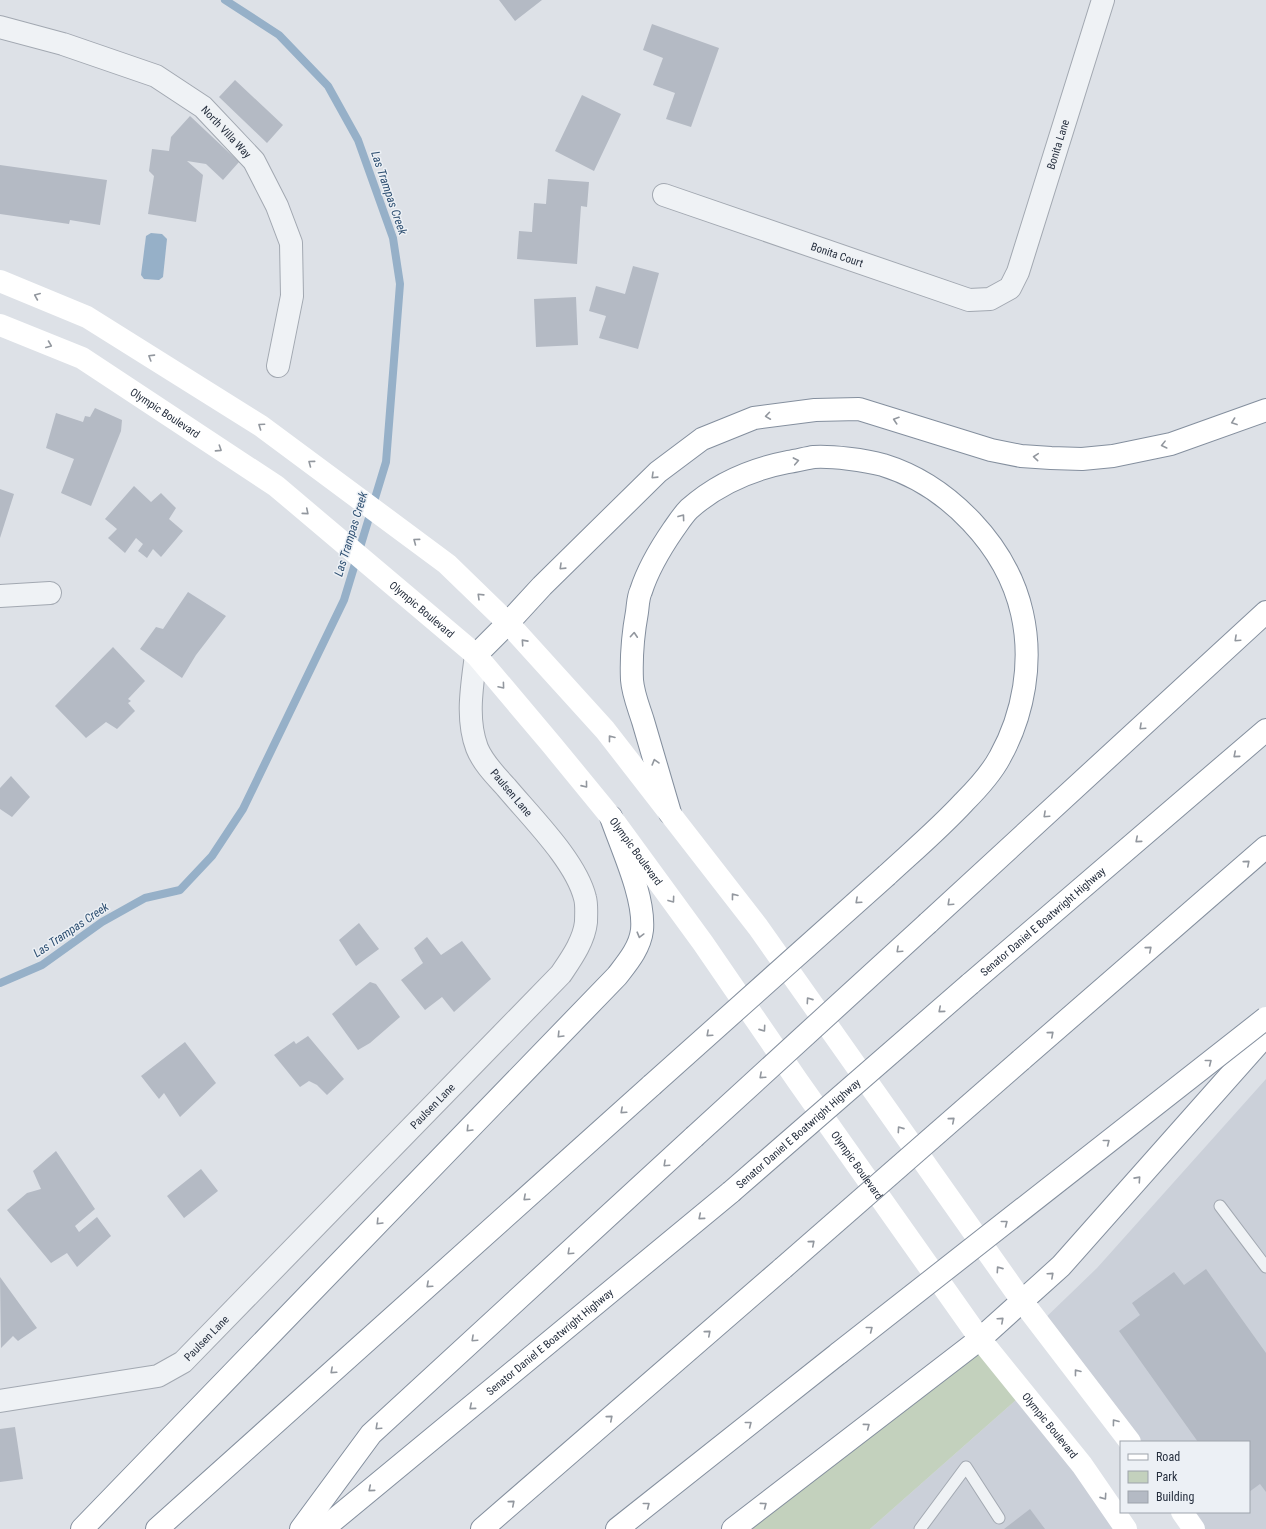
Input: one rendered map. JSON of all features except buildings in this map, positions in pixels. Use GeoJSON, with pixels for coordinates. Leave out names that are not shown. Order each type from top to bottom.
{"type":"FeatureCollection","features":[{"type":"Feature","properties":{"kind":"main road"},"geometry":{"type":"LineString","coordinates":[[0,281],[87,317],[261,426],[447,564],[508,623],[605,730],[758,927],[1022,1301],[1129,1441]]}},
{"type":"Feature","properties":{"kind":"main road","name":"Olympic Boulevard"},"geometry":{"type":"LineString","coordinates":[[0,325],[82,358],[276,486],[476,655],[611,817],[703,943],[980,1339],[1082,1465],[1126,1529]]}},
{"type":"Feature","properties":{"kind":"main road"},"geometry":{"type":"LineString","coordinates":[[476,655],[542,586],[658,472],[702,439],[754,418],[815,410],[859,409],[991,450],[1021,456],[1082,459],[1113,456],[1171,444],[1266,410]]}},
{"type":"Feature","properties":{"kind":"main road"},"geometry":{"type":"LineString","coordinates":[[157,1529],[887,875],[950,817],[987,778],[1011,735],[1019,713],[1024,690],[1026,660],[1025,634],[1022,613],[1016,592],[1001,560],[987,539],[953,504],[936,491],[908,475],[883,465],[858,460],[815,457],[764,467],[722,485],[688,510],[659,550],[640,592],[633,634],[632,683],[670,813]]}},
{"type":"Feature","properties":{"kind":"main road"},"geometry":{"type":"LineString","coordinates":[[302,1529],[371,1434],[1266,612]]}},
{"type":"Feature","properties":{"kind":"main road","name":"Senator Daniel E Boatwright Highway"},"geometry":{"type":"LineString","coordinates":[[323,1529],[731,1192],[970,984],[1266,730]]}},
{"type":"Feature","properties":{"kind":"main road"},"geometry":{"type":"LineString","coordinates":[[82,1529],[617,976],[633,955],[642,931],[641,906],[611,817]]}},
{"type":"Feature","properties":{"kind":"main road"},"geometry":{"type":"LineString","coordinates":[[482,1529],[1266,847]]}},
{"type":"Feature","properties":{"kind":"main road"},"geometry":{"type":"LineString","coordinates":[[616,1529],[1266,1018]]}},
{"type":"Feature","properties":{"kind":"main road"},"geometry":{"type":"LineString","coordinates":[[733,1529],[980,1339],[1061,1266],[1266,1035]]}},
{"type":"Feature","properties":{"kind":"main road"},"geometry":{"type":"LineString","coordinates":[[1183,1513],[1194,1529]]}},
{"type":"Feature","properties":{"kind":"street","name":"Bonita Lane"},"geometry":{"type":"LineString","coordinates":[[1010,288],[1018,272],[1103,0]]}},
{"type":"Feature","properties":{"kind":"street","name":"North Villa Way"},"geometry":{"type":"LineString","coordinates":[[0,27],[64,44],[156,76],[203,107],[254,161],[277,206],[291,243],[292,296],[278,366]]}},
{"type":"Feature","properties":{"kind":"street","name":"Bonita Court"},"geometry":{"type":"LineString","coordinates":[[664,195],[970,300],[990,299],[1010,288]]}},
{"type":"Feature","properties":{"kind":"street"},"geometry":{"type":"LineString","coordinates":[[0,596],[50,593]]}},
{"type":"Feature","properties":{"kind":"street","name":"Paulsen Lane"},"geometry":{"type":"LineString","coordinates":[[0,1401],[158,1376],[183,1362],[561,974],[576,950],[586,924],[585,899],[576,874],[560,852],[491,770],[478,750],[472,731],[471,705],[476,655]]}},
{"type":"Feature","properties":{"kind":"lane"},"geometry":{"type":"LineString","coordinates":[[1220,1206],[1266,1267]]}},
{"type":"Feature","properties":{"kind":"lane"},"geometry":{"type":"LineString","coordinates":[[920,1529],[966,1467],[1000,1518]]}},
{"type":"Feature","properties":{"kind":"shaded area"},"geometry":{"type":"Polygon","coordinates":[[[1266,1079],[1266,1529],[1194,1529],[1183,1513],[1250,1513],[1250,1441],[1129,1441],[1039,1324],[1097,1268],[1266,1079]]]}},
{"type":"Feature","properties":{"kind":"shaded area"},"geometry":{"type":"Polygon","coordinates":[[[1024,1393],[1126,1529],[870,1529],[1024,1393]]]}},
{"type":"Feature","properties":{"kind":"green space"},"geometry":{"type":"Polygon","coordinates":[[[980,1339],[1024,1393],[870,1529],[733,1529],[980,1339]]]}},
{"type":"Feature","properties":{"kind":"water"},"geometry":{"type":"Polygon","coordinates":[[[151,233],[162,234],[167,239],[163,277],[159,280],[144,279],[141,275],[146,236],[151,233]]]}},
{"type":"Feature","properties":{"kind":"waterway","name":"Las Trampas Creek"},"geometry":{"type":"LineString","coordinates":[[0,983],[42,965],[102,922],[145,898],[180,890],[212,856],[243,809],[344,600],[386,462],[400,284],[393,238],[358,140],[328,86],[279,35],[225,0]]}}]}
